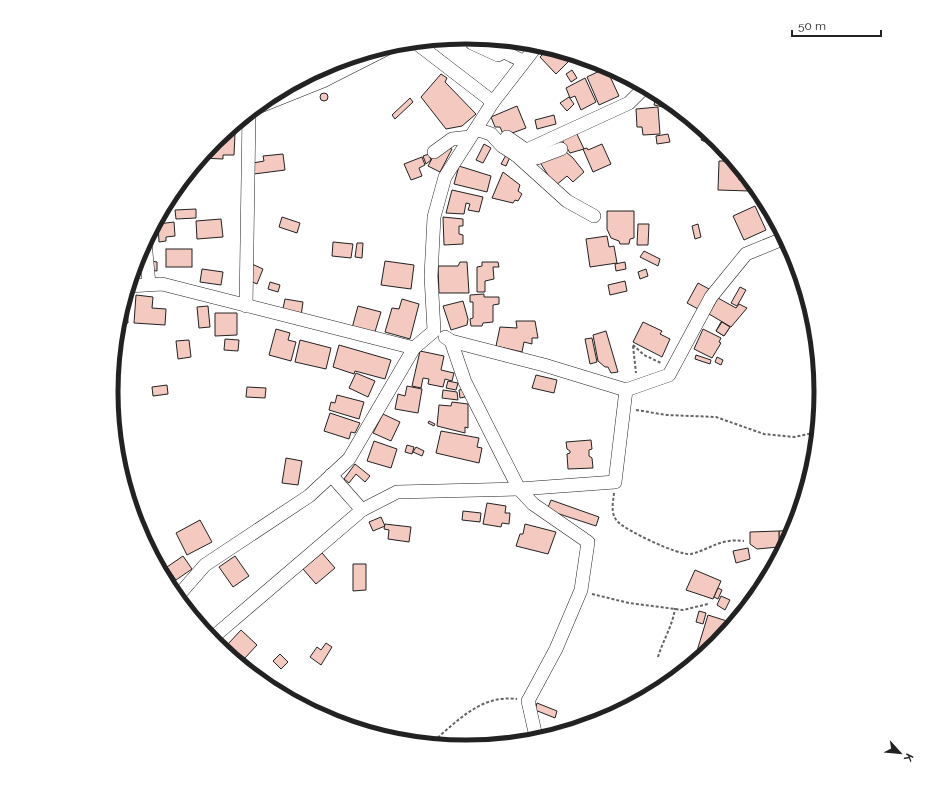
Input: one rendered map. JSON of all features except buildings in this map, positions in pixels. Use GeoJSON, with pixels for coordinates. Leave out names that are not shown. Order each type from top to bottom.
{"type":"FeatureCollection","features":[{"type":"Feature","properties":{"kind":"street"},"geometry":{"type":"LineString","coordinates":[[475,44],[498,55],[504,52],[523,61]]}},
{"type":"Feature","properties":{"kind":"street"},"geometry":{"type":"LineString","coordinates":[[421,47],[493,102]]}},
{"type":"Feature","properties":{"kind":"street"},"geometry":{"type":"LineString","coordinates":[[434,331],[430,276],[434,217],[445,177],[493,102],[532,51]]}},
{"type":"Feature","properties":{"kind":"street"},"geometry":{"type":"LineString","coordinates":[[312,80],[354,62]]}},
{"type":"Feature","properties":{"kind":"street"},"geometry":{"type":"LineString","coordinates":[[523,152],[629,103],[641,91]]}},
{"type":"Feature","properties":{"kind":"street"},"geometry":{"type":"LineString","coordinates":[[246,306],[249,120]]}},
{"type":"Feature","properties":{"kind":"street"},"geometry":{"type":"LineString","coordinates":[[434,152],[452,139],[473,133],[491,134],[502,146],[537,158],[561,149]]}},
{"type":"Feature","properties":{"kind":"street"},"geometry":{"type":"LineString","coordinates":[[507,137],[523,152],[567,201],[594,216]]}},
{"type":"Feature","properties":{"kind":"street"},"geometry":{"type":"LineString","coordinates":[[434,331],[451,341],[631,388],[669,375],[711,297],[746,254],[780,240]]}},
{"type":"Feature","properties":{"kind":"street"},"geometry":{"type":"LineString","coordinates":[[146,254],[149,284]]}},
{"type":"Feature","properties":{"kind":"street"},"geometry":{"type":"LineString","coordinates":[[134,285],[162,284],[414,348]]}},
{"type":"Feature","properties":{"kind":"street"},"geometry":{"type":"LineString","coordinates":[[180,592],[205,565],[309,496],[349,459],[414,348],[434,331]]}},
{"type":"Feature","properties":{"kind":"street"},"geometry":{"type":"LineString","coordinates":[[451,341],[465,382],[519,489],[533,504],[588,542],[581,590],[556,648],[528,701],[535,734]]}},
{"type":"Feature","properties":{"kind":"street"},"geometry":{"type":"LineString","coordinates":[[216,635],[362,510],[397,492],[519,489],[615,482],[625,407],[631,388]]}},
{"type":"Feature","properties":{"kind":"street"},"geometry":{"type":"LineString","coordinates":[[331,475],[362,510]]}},
{"type":"Feature","properties":{"kind":"path"},"geometry":{"type":"LineString","coordinates":[[631,388],[633,345],[644,355],[659,362],[674,366]]}},
{"type":"Feature","properties":{"kind":"path"},"geometry":{"type":"LineString","coordinates":[[625,407],[667,415],[716,417],[764,434],[794,437],[812,433]]}},
{"type":"Feature","properties":{"kind":"path"},"geometry":{"type":"LineString","coordinates":[[615,482],[612,511],[618,522],[652,542],[675,552],[690,554],[710,546],[733,540],[744,541]]}},
{"type":"Feature","properties":{"kind":"path"},"geometry":{"type":"LineString","coordinates":[[581,590],[602,598],[683,610],[708,604]]}},
{"type":"Feature","properties":{"kind":"path"},"geometry":{"type":"LineString","coordinates":[[658,657],[663,640],[674,619],[675,608]]}},
{"type":"Feature","properties":{"kind":"path"},"geometry":{"type":"LineString","coordinates":[[436,739],[470,710],[493,699],[509,698],[528,701]]}}]}
